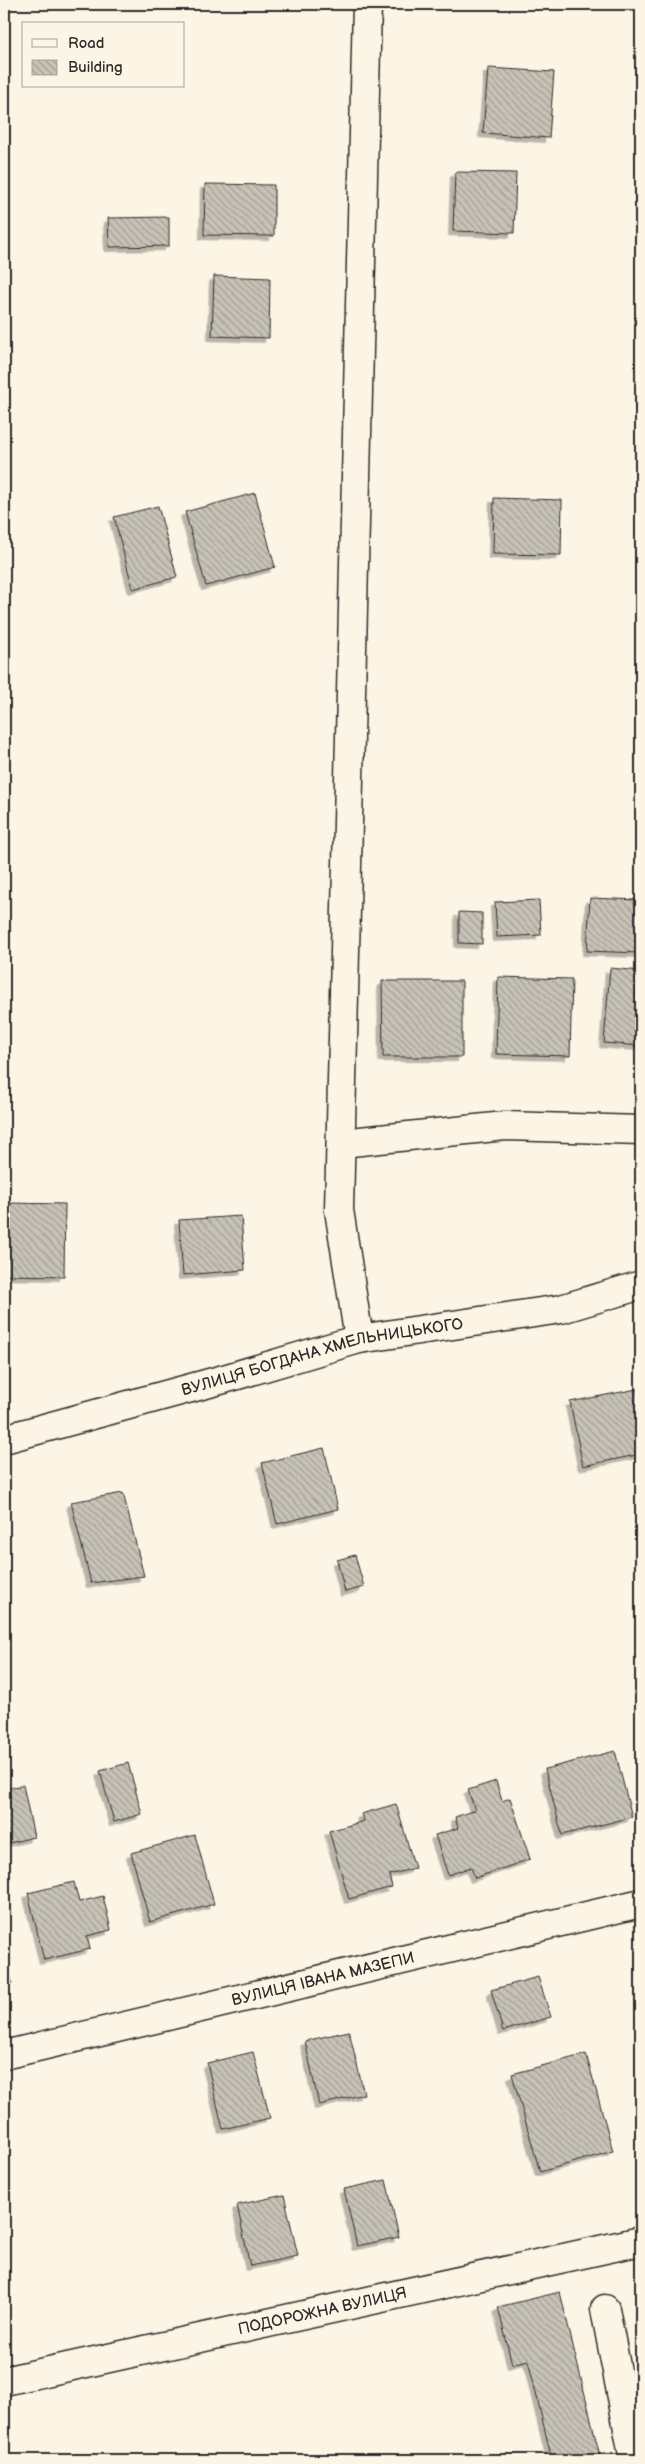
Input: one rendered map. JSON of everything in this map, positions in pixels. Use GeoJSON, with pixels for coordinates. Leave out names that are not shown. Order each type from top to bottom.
{"type":"FeatureCollection","features":[{"type":"Feature","properties":{"kind":"street"},"geometry":{"type":"LineString","coordinates":[[359,1339],[339,1210],[367,4]]}},
{"type":"Feature","properties":{"kind":"street"},"geometry":{"type":"LineString","coordinates":[[341,1143],[505,1126],[641,1130]]}},
{"type":"Feature","properties":{"kind":"street","name":"ВУЛИЦЯ БОГДАНА ХМЕЛЬНИЦЬКОГО"},"geometry":{"type":"LineString","coordinates":[[4,1439],[224,1379],[359,1339],[561,1309],[641,1285]]}},
{"type":"Feature","properties":{"kind":"street","name":"ВУЛИЦЯ ІВАНА МАЗЕПИ"},"geometry":{"type":"LineString","coordinates":[[4,2055],[641,1903]]}},
{"type":"Feature","properties":{"kind":"street","name":"ПОДОРОЖНА ВУЛИЦЯ"},"geometry":{"type":"LineString","coordinates":[[4,2381],[641,2241]]}},
{"type":"Feature","properties":{"kind":"street"},"geometry":{"type":"LineString","coordinates":[[605,2310],[634,2460]]}},
{"type":"Feature","properties":{"kind":"building"},"geometry":{"type":"Polygon","coordinates":[[[488,68],[554,72],[549,138],[483,133],[488,68]]]}},
{"type":"Feature","properties":{"kind":"building"},"geometry":{"type":"Polygon","coordinates":[[[455,172],[516,173],[514,233],[453,231],[455,172]]]}},
{"type":"Feature","properties":{"kind":"building"},"geometry":{"type":"Polygon","coordinates":[[[205,184],[274,185],[274,236],[204,235],[205,184]]]}},
{"type":"Feature","properties":{"kind":"building"},"geometry":{"type":"Polygon","coordinates":[[[169,217],[169,246],[109,247],[108,218],[169,217]]]}},
{"type":"Feature","properties":{"kind":"building"},"geometry":{"type":"Polygon","coordinates":[[[214,276],[270,278],[269,338],[212,336],[214,276]]]}},
{"type":"Feature","properties":{"kind":"building"},"geometry":{"type":"Polygon","coordinates":[[[255,493],[275,567],[206,586],[185,512],[255,493]]]}},
{"type":"Feature","properties":{"kind":"building"},"geometry":{"type":"Polygon","coordinates":[[[494,498],[562,500],[561,555],[493,554],[494,498]]]}},
{"type":"Feature","properties":{"kind":"building"},"geometry":{"type":"Polygon","coordinates":[[[158,506],[177,577],[133,589],[114,517],[158,506]]]}},
{"type":"Feature","properties":{"kind":"building"},"geometry":{"type":"Polygon","coordinates":[[[590,898],[641,900],[641,953],[587,951],[590,898]]]}},
{"type":"Feature","properties":{"kind":"building"},"geometry":{"type":"Polygon","coordinates":[[[539,900],[541,935],[497,937],[495,902],[539,900]]]}},
{"type":"Feature","properties":{"kind":"building"},"geometry":{"type":"Polygon","coordinates":[[[459,912],[482,913],[482,944],[459,943],[459,912]]]}},
{"type":"Feature","properties":{"kind":"building"},"geometry":{"type":"Polygon","coordinates":[[[610,968],[641,971],[641,1046],[604,1043],[610,968]]]}},
{"type":"Feature","properties":{"kind":"building"},"geometry":{"type":"Polygon","coordinates":[[[498,977],[572,979],[570,1056],[496,1054],[498,977]]]}},
{"type":"Feature","properties":{"kind":"building"},"geometry":{"type":"Polygon","coordinates":[[[382,981],[462,981],[462,1057],[383,1057],[382,981]]]}},
{"type":"Feature","properties":{"kind":"building"},"geometry":{"type":"Polygon","coordinates":[[[5,1203],[65,1204],[64,1276],[4,1275],[5,1203]]]}},
{"type":"Feature","properties":{"kind":"building"},"geometry":{"type":"Polygon","coordinates":[[[241,1216],[245,1270],[183,1275],[179,1220],[241,1216]]]}},
{"type":"Feature","properties":{"kind":"building"},"geometry":{"type":"Polygon","coordinates":[[[637,1389],[641,1409],[641,1454],[583,1466],[570,1402],[637,1389]]]}},
{"type":"Feature","properties":{"kind":"building"},"geometry":{"type":"Polygon","coordinates":[[[324,1448],[338,1509],[277,1524],[262,1463],[324,1448]]]}},
{"type":"Feature","properties":{"kind":"building"},"geometry":{"type":"Polygon","coordinates":[[[123,1493],[144,1576],[91,1583],[71,1502],[123,1493]]]}},
{"type":"Feature","properties":{"kind":"building"},"geometry":{"type":"Polygon","coordinates":[[[355,1555],[364,1587],[345,1592],[337,1560],[355,1555]]]}},
{"type":"Feature","properties":{"kind":"building"},"geometry":{"type":"Polygon","coordinates":[[[615,1751],[632,1817],[562,1835],[545,1769],[615,1751]]]}},
{"type":"Feature","properties":{"kind":"building"},"geometry":{"type":"Polygon","coordinates":[[[128,1763],[142,1814],[114,1822],[100,1771],[128,1763]]]}},
{"type":"Feature","properties":{"kind":"building"},"geometry":{"type":"Polygon","coordinates":[[[496,1781],[502,1801],[510,1798],[530,1859],[475,1878],[471,1867],[448,1875],[435,1835],[458,1828],[455,1817],[475,1810],[468,1790],[496,1781]]]}},
{"type":"Feature","properties":{"kind":"building"},"geometry":{"type":"Polygon","coordinates":[[[23,1785],[34,1837],[5,1844],[4,1789],[23,1785]]]}},
{"type":"Feature","properties":{"kind":"building"},"geometry":{"type":"Polygon","coordinates":[[[396,1804],[415,1868],[389,1875],[392,1887],[349,1899],[329,1831],[364,1821],[361,1814],[396,1804]]]}},
{"type":"Feature","properties":{"kind":"building"},"geometry":{"type":"Polygon","coordinates":[[[195,1835],[214,1904],[150,1922],[131,1853],[195,1835]]]}},
{"type":"Feature","properties":{"kind":"building"},"geometry":{"type":"Polygon","coordinates":[[[74,1882],[79,1902],[103,1896],[111,1930],[87,1936],[90,1949],[44,1960],[28,1893],[74,1882]]]}},
{"type":"Feature","properties":{"kind":"building"},"geometry":{"type":"Polygon","coordinates":[[[4,1949],[12,1983],[4,1985],[4,1949]]]}},
{"type":"Feature","properties":{"kind":"building"},"geometry":{"type":"Polygon","coordinates":[[[538,1977],[551,2017],[503,2031],[491,1990],[538,1977]]]}},
{"type":"Feature","properties":{"kind":"building"},"geometry":{"type":"Polygon","coordinates":[[[349,2031],[364,2094],[319,2105],[305,2041],[349,2031]]]}},
{"type":"Feature","properties":{"kind":"building"},"geometry":{"type":"Polygon","coordinates":[[[253,2052],[270,2118],[223,2129],[207,2063],[253,2052]]]}},
{"type":"Feature","properties":{"kind":"building"},"geometry":{"type":"Polygon","coordinates":[[[586,2054],[613,2151],[540,2172],[512,2074],[586,2054]]]}},
{"type":"Feature","properties":{"kind":"building"},"geometry":{"type":"Polygon","coordinates":[[[386,2180],[399,2237],[357,2246],[344,2189],[386,2180]]]}},
{"type":"Feature","properties":{"kind":"building"},"geometry":{"type":"Polygon","coordinates":[[[284,2195],[298,2256],[250,2266],[237,2205],[284,2195]]]}},
{"type":"Feature","properties":{"kind":"building"},"geometry":{"type":"Polygon","coordinates":[[[560,2292],[601,2460],[552,2460],[528,2360],[512,2364],[498,2307],[560,2292]]]}}]}
